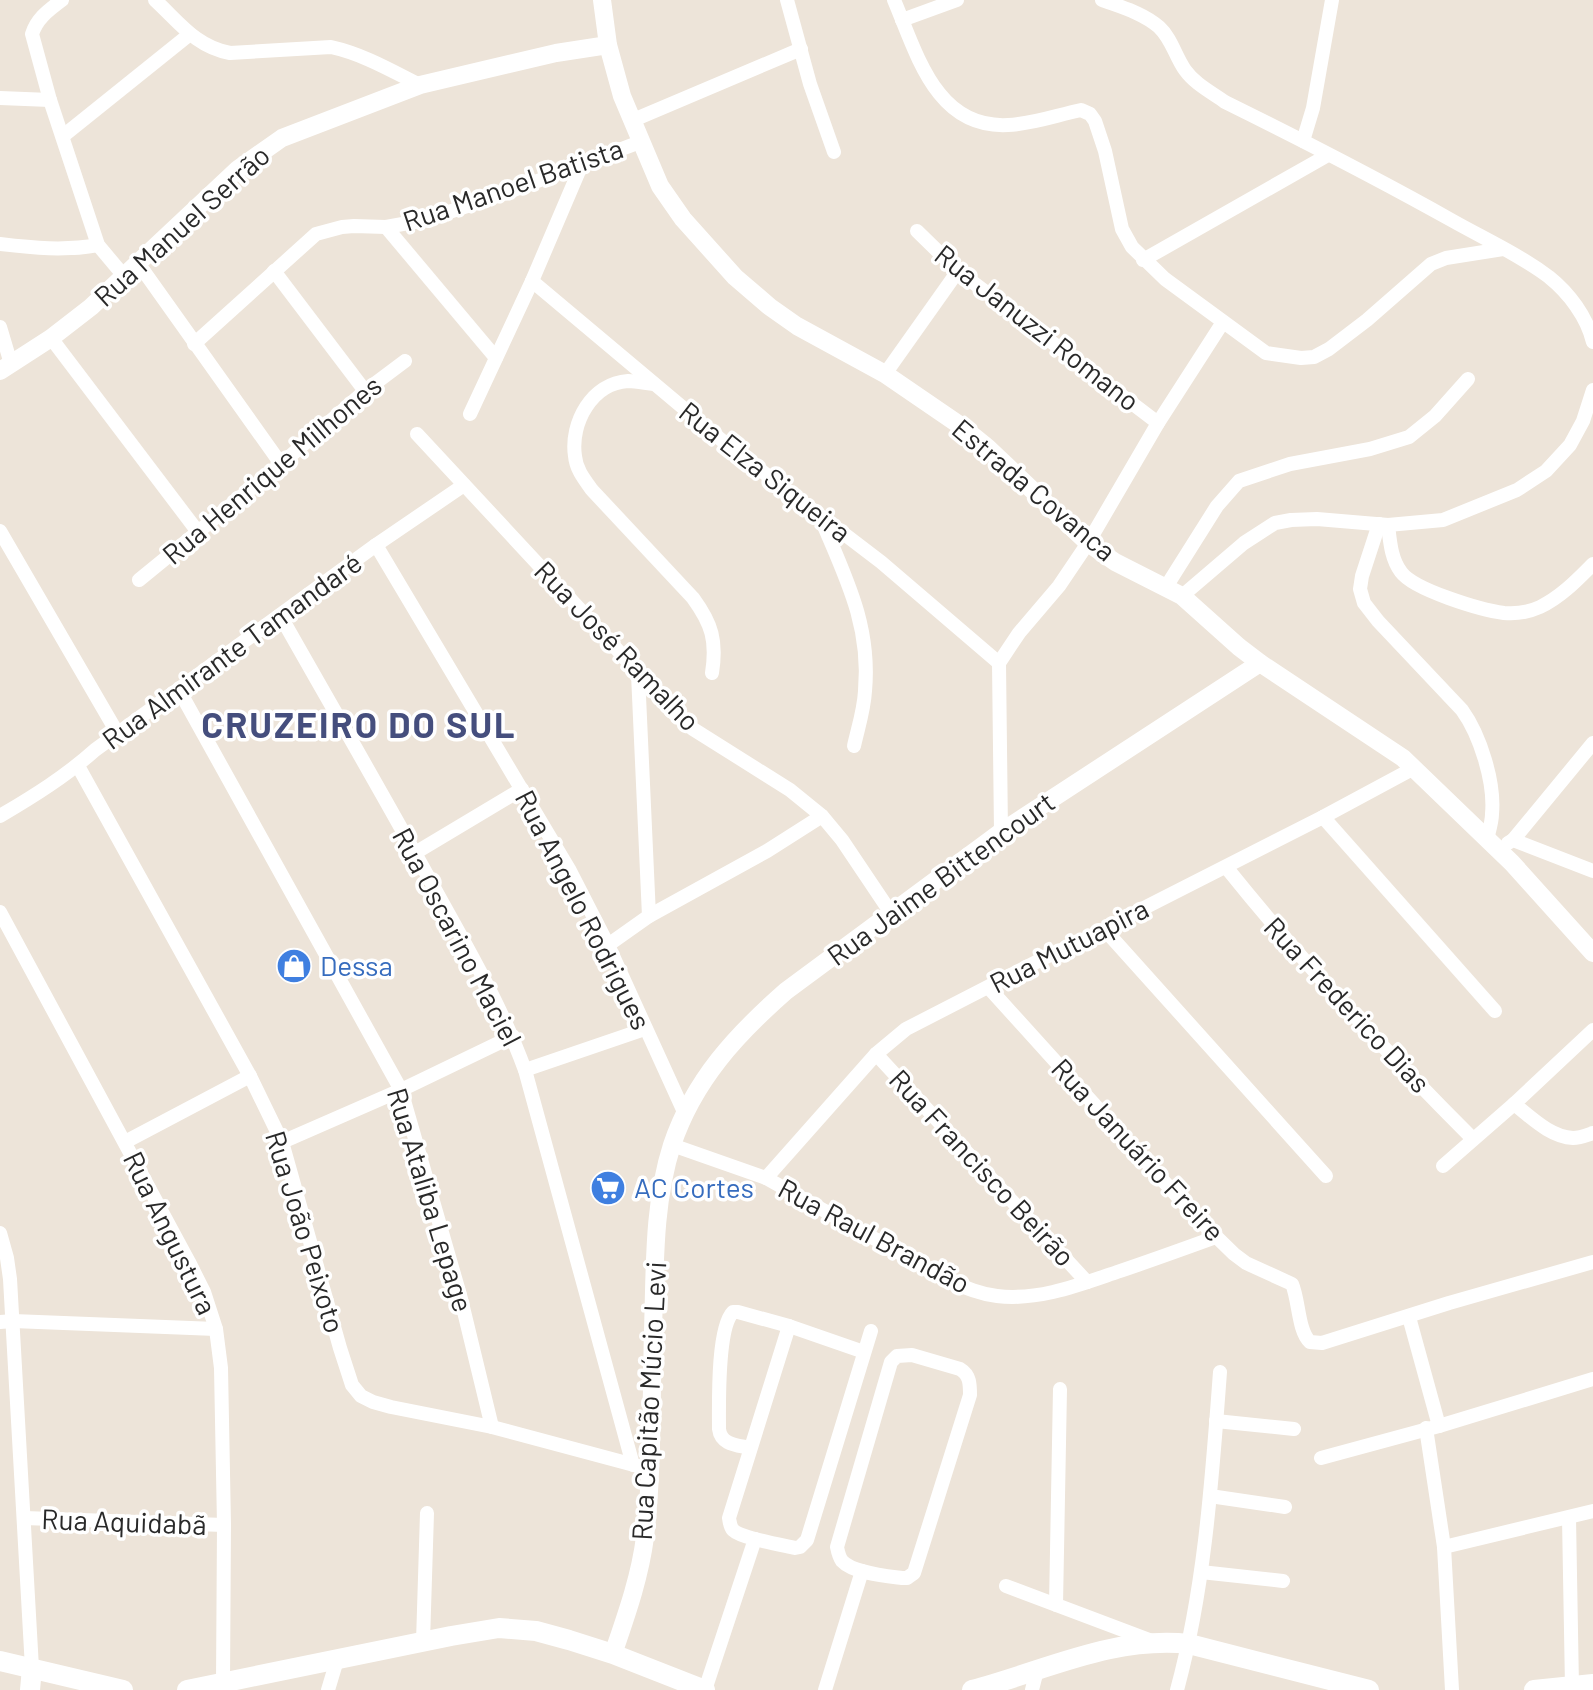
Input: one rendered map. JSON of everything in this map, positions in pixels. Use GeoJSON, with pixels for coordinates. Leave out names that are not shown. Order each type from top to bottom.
{"type":"FeatureCollection","features":[{"type":"Feature","properties":{"kind":"main road"},"geometry":{"type":"LineString","coordinates":[[187,1690],[499,1628],[553,1635],[613,1654],[696,1688]]}},
{"type":"Feature","properties":{"kind":"main road"},"geometry":{"type":"LineString","coordinates":[[972,1690],[1035,1680],[1106,1649],[1158,1643],[1189,1644],[1315,1684],[1369,1690]]}},
{"type":"Feature","properties":{"kind":"main road"},"geometry":{"type":"LineString","coordinates":[[0,1661],[123,1690]]}},
{"type":"Feature","properties":{"kind":"main road"},"geometry":{"type":"LineString","coordinates":[[30,1690],[32,1668]]}},
{"type":"Feature","properties":{"kind":"main road"},"geometry":{"type":"LineString","coordinates":[[1534,1690],[1593,1684]]}},
{"type":"Feature","properties":{"kind":"street"},"geometry":{"type":"LineString","coordinates":[[62,0],[42,15],[32,34],[50,100],[98,245],[124,276]]}},
{"type":"Feature","properties":{"kind":"street"},"geometry":{"type":"LineString","coordinates":[[155,0],[190,34],[216,50],[230,53],[331,47],[420,85]]}},
{"type":"Feature","properties":{"kind":"street","name":"Estrada Covanca"},"geometry":{"type":"LineString","coordinates":[[602,0],[608,45],[622,96],[660,186],[683,219],[735,277],[797,326],[885,374],[961,426],[1088,543],[1115,562],[1174,591],[1283,680],[1384,744],[1499,842],[1593,953]]}},
{"type":"Feature","properties":{"kind":"street"},"geometry":{"type":"LineString","coordinates":[[787,0],[810,84],[834,152]]}},
{"type":"Feature","properties":{"kind":"street"},"geometry":{"type":"LineString","coordinates":[[894,0],[910,42],[935,88],[948,105],[963,116],[991,126],[1012,125],[1081,110],[1090,114],[1105,151],[1122,229],[1132,247],[1143,260],[1266,353],[1314,357],[1367,320],[1431,264],[1446,258],[1503,249]]}},
{"type":"Feature","properties":{"kind":"street"},"geometry":{"type":"LineString","coordinates":[[902,20],[957,0]]}},
{"type":"Feature","properties":{"kind":"street"},"geometry":{"type":"LineString","coordinates":[[1102,0],[1151,20],[1162,29],[1185,70],[1199,85],[1225,102],[1414,199],[1549,278],[1583,316],[1593,342]]}},
{"type":"Feature","properties":{"kind":"street"},"geometry":{"type":"LineString","coordinates":[[1303,141],[1313,108],[1332,0]]}},
{"type":"Feature","properties":{"kind":"street"},"geometry":{"type":"LineString","coordinates":[[63,136],[190,34]]}},
{"type":"Feature","properties":{"kind":"street","name":"Rua Manuel Serrão"},"geometry":{"type":"LineString","coordinates":[[6,367],[91,307],[238,169],[265,149],[303,129],[420,85],[556,53],[608,45]]}},
{"type":"Feature","properties":{"kind":"street"},"geometry":{"type":"LineString","coordinates":[[631,121],[801,49]]}},
{"type":"Feature","properties":{"kind":"street"},"geometry":{"type":"LineString","coordinates":[[0,98],[50,100]]}},
{"type":"Feature","properties":{"kind":"street","name":"Rua Manoel Batista"},"geometry":{"type":"LineString","coordinates":[[194,344],[316,234],[354,226],[386,227],[425,220],[640,142]]}},
{"type":"Feature","properties":{"kind":"street"},"geometry":{"type":"LineString","coordinates":[[1143,260],[1328,155]]}},
{"type":"Feature","properties":{"kind":"street"},"geometry":{"type":"LineString","coordinates":[[470,414],[582,164]]}},
{"type":"Feature","properties":{"kind":"street"},"geometry":{"type":"LineString","coordinates":[[386,227],[496,358]]}},
{"type":"Feature","properties":{"kind":"street","name":"Rua Januzzi Romano"},"geometry":{"type":"LineString","coordinates":[[917,231],[958,271],[1158,423]]}},
{"type":"Feature","properties":{"kind":"street"},"geometry":{"type":"LineString","coordinates":[[0,244],[52,249],[98,245]]}},
{"type":"Feature","properties":{"kind":"street"},"geometry":{"type":"LineString","coordinates":[[138,263],[281,464]]}},
{"type":"Feature","properties":{"kind":"street"},"geometry":{"type":"LineString","coordinates":[[274,271],[365,391]]}},
{"type":"Feature","properties":{"kind":"street"},"geometry":{"type":"LineString","coordinates":[[885,374],[958,271]]}},
{"type":"Feature","properties":{"kind":"street","name":"Rua Elza Siqueira"},"geometry":{"type":"LineString","coordinates":[[532,281],[725,443],[881,562],[999,663]]}},
{"type":"Feature","properties":{"kind":"street"},"geometry":{"type":"LineString","coordinates":[[1001,832],[999,663],[1088,543],[1158,423],[1223,322]]}},
{"type":"Feature","properties":{"kind":"street"},"geometry":{"type":"LineString","coordinates":[[0,327],[6,367]]}},
{"type":"Feature","properties":{"kind":"street"},"geometry":{"type":"LineString","coordinates":[[51,338],[198,532]]}},
{"type":"Feature","properties":{"kind":"street","name":"Rua Henrique Milhones"},"geometry":{"type":"LineString","coordinates":[[139,580],[405,361]]}},
{"type":"Feature","properties":{"kind":"street"},"geometry":{"type":"LineString","coordinates":[[1174,591],[1217,506],[1239,481],[1290,464],[1370,449],[1409,437],[1435,416],[1468,379]]}},
{"type":"Feature","properties":{"kind":"street"},"geometry":{"type":"LineString","coordinates":[[654,384],[626,381],[603,390],[591,400],[577,422],[575,459],[582,477],[592,490],[683,587],[704,614],[712,629],[714,642],[712,673]]}},
{"type":"Feature","properties":{"kind":"street"},"geometry":{"type":"LineString","coordinates":[[1174,591],[1275,523],[1317,519],[1384,525],[1443,520],[1517,490],[1546,471],[1570,445],[1583,421],[1593,390]]}},
{"type":"Feature","properties":{"kind":"street","name":"Rua José Ramalho"},"geometry":{"type":"LineString","coordinates":[[417,434],[670,710],[693,729],[790,790],[822,816],[891,913]]}},
{"type":"Feature","properties":{"kind":"street","name":"Rua Almirante Tamandaré"},"geometry":{"type":"LineString","coordinates":[[0,816],[78,766],[376,545],[464,485]]}},
{"type":"Feature","properties":{"kind":"street"},"geometry":{"type":"LineString","coordinates":[[819,515],[862,625],[865,694],[854,746]]}},
{"type":"Feature","properties":{"kind":"street"},"geometry":{"type":"LineString","coordinates":[[1384,525],[1393,558],[1410,581],[1471,605],[1505,613],[1540,607],[1570,587],[1593,564]]}},
{"type":"Feature","properties":{"kind":"street"},"geometry":{"type":"LineString","coordinates":[[1384,525],[1362,576],[1360,589],[1364,603],[1470,721],[1483,753],[1499,842]]}},
{"type":"Feature","properties":{"kind":"street"},"geometry":{"type":"LineString","coordinates":[[0,531],[118,734]]}},
{"type":"Feature","properties":{"kind":"street","name":"Rua Angelo Rodrigues"},"geometry":{"type":"LineString","coordinates":[[376,545],[569,869],[608,945],[685,1114]]}},
{"type":"Feature","properties":{"kind":"street","name":"Rua Oscarino Maciel"},"geometry":{"type":"LineString","coordinates":[[280,615],[415,853],[513,1036],[641,1467]]}},
{"type":"Feature","properties":{"kind":"street","name":"Rua Jaime Bittencourt"},"geometry":{"type":"LineString","coordinates":[[672,1145],[685,1114],[716,1061],[756,1017],[786,991],[1001,832],[1260,663]]}},
{"type":"Feature","properties":{"kind":"street"},"geometry":{"type":"LineString","coordinates":[[638,674],[649,916]]}},
{"type":"Feature","properties":{"kind":"street","name":"Rua Ataliba Lepage"},"geometry":{"type":"LineString","coordinates":[[179,690],[401,1090],[460,1295],[492,1427]]}},
{"type":"Feature","properties":{"kind":"street"},"geometry":{"type":"LineString","coordinates":[[1499,842],[1593,743]]}},
{"type":"Feature","properties":{"kind":"street","name":"Rua João Peixoto"},"geometry":{"type":"LineString","coordinates":[[78,766],[250,1076],[282,1142],[352,1385],[361,1396],[373,1402],[492,1427],[641,1467]]}},
{"type":"Feature","properties":{"kind":"street","name":"Rua Mutuapira"},"geometry":{"type":"LineString","coordinates":[[766,1178],[876,1054],[906,1029],[1105,930],[1414,768]]}},
{"type":"Feature","properties":{"kind":"street"},"geometry":{"type":"LineString","coordinates":[[415,853],[522,789]]}},
{"type":"Feature","properties":{"kind":"street"},"geometry":{"type":"LineString","coordinates":[[608,945],[649,916],[767,851],[822,816]]}},
{"type":"Feature","properties":{"kind":"street"},"geometry":{"type":"LineString","coordinates":[[1323,817],[1495,1011]]}},
{"type":"Feature","properties":{"kind":"street"},"geometry":{"type":"LineString","coordinates":[[1499,842],[1593,871]]}},
{"type":"Feature","properties":{"kind":"street","name":"Rua Frederico Dias"},"geometry":{"type":"LineString","coordinates":[[1226,867],[1304,960],[1473,1139]]}},
{"type":"Feature","properties":{"kind":"street","name":"Rua Angustura"},"geometry":{"type":"LineString","coordinates":[[0,912],[194,1272],[209,1304],[216,1329],[221,1368],[224,1525],[215,1686]]}},
{"type":"Feature","properties":{"kind":"street"},"geometry":{"type":"LineString","coordinates":[[1105,930],[1326,1176]]}},
{"type":"Feature","properties":{"kind":"street","name":"Rua Januário Freire"},"geometry":{"type":"LineString","coordinates":[[989,988],[1216,1237],[1246,1263],[1292,1284],[1306,1340],[1322,1343],[1409,1317]]}},
{"type":"Feature","properties":{"kind":"street"},"geometry":{"type":"LineString","coordinates":[[525,1070],[645,1029]]}},
{"type":"Feature","properties":{"kind":"street"},"geometry":{"type":"LineString","coordinates":[[1443,1166],[1593,1030]]}},
{"type":"Feature","properties":{"kind":"street"},"geometry":{"type":"LineString","coordinates":[[282,1142],[513,1036]]}},
{"type":"Feature","properties":{"kind":"street","name":"Rua Francisco Beirão"},"geometry":{"type":"LineString","coordinates":[[876,1054],[1087,1282]]}},
{"type":"Feature","properties":{"kind":"street"},"geometry":{"type":"LineString","coordinates":[[125,1142],[250,1076]]}},
{"type":"Feature","properties":{"kind":"street"},"geometry":{"type":"LineString","coordinates":[[1514,1104],[1556,1133],[1573,1138],[1593,1133]]}},
{"type":"Feature","properties":{"kind":"street","name":"Rua Raul Brandão"},"geometry":{"type":"LineString","coordinates":[[672,1145],[766,1178],[975,1292],[1026,1296],[1057,1291],[1216,1237]]}},
{"type":"Feature","properties":{"kind":"street","name":"Rua Capitão Múcio Levi"},"geometry":{"type":"LineString","coordinates":[[613,1654],[645,1536],[641,1467],[655,1258],[663,1184],[672,1145]]}},
{"type":"Feature","properties":{"kind":"street"},"geometry":{"type":"LineString","coordinates":[[0,1233],[7,1258],[6,1322],[24,1518],[32,1668]]}},
{"type":"Feature","properties":{"kind":"street"},"geometry":{"type":"LineString","coordinates":[[1452,1690],[1444,1547],[1432,1427],[1409,1317],[1593,1262]]}},
{"type":"Feature","properties":{"kind":"street"},"geometry":{"type":"LineString","coordinates":[[750,1448],[725,1442],[719,1435],[721,1359],[726,1321],[733,1312],[789,1326],[864,1352]]}},
{"type":"Feature","properties":{"kind":"street"},"geometry":{"type":"LineString","coordinates":[[6,1322],[216,1329]]}},
{"type":"Feature","properties":{"kind":"street"},"geometry":{"type":"LineString","coordinates":[[789,1326],[729,1518],[734,1532],[795,1548],[807,1540],[871,1331]]}},
{"type":"Feature","properties":{"kind":"street"},"geometry":{"type":"LineString","coordinates":[[912,1355],[960,1369],[968,1377],[970,1395],[914,1573],[902,1578],[862,1571],[843,1562],[837,1547],[891,1362],[897,1356],[912,1355]]}},
{"type":"Feature","properties":{"kind":"street"},"geometry":{"type":"LineString","coordinates":[[1177,1690],[1189,1644],[1201,1572],[1220,1372]]}},
{"type":"Feature","properties":{"kind":"street"},"geometry":{"type":"LineString","coordinates":[[1321,1458],[1593,1379]]}},
{"type":"Feature","properties":{"kind":"street"},"geometry":{"type":"LineString","coordinates":[[1056,1605],[1060,1389]]}},
{"type":"Feature","properties":{"kind":"street"},"geometry":{"type":"LineString","coordinates":[[1216,1421],[1294,1429]]}},
{"type":"Feature","properties":{"kind":"street"},"geometry":{"type":"LineString","coordinates":[[1210,1496],[1285,1507]]}},
{"type":"Feature","properties":{"kind":"street"},"geometry":{"type":"LineString","coordinates":[[1444,1547],[1593,1511]]}},
{"type":"Feature","properties":{"kind":"street"},"geometry":{"type":"LineString","coordinates":[[423,1642],[427,1513]]}},
{"type":"Feature","properties":{"kind":"street","name":"Rua Aquidabã"},"geometry":{"type":"LineString","coordinates":[[24,1518],[224,1525]]}},
{"type":"Feature","properties":{"kind":"street"},"geometry":{"type":"LineString","coordinates":[[1569,1518],[1572,1687]]}},
{"type":"Feature","properties":{"kind":"street"},"geometry":{"type":"LineString","coordinates":[[696,1688],[755,1539]]}},
{"type":"Feature","properties":{"kind":"street"},"geometry":{"type":"LineString","coordinates":[[825,1690],[862,1571]]}},
{"type":"Feature","properties":{"kind":"street"},"geometry":{"type":"LineString","coordinates":[[1201,1572],[1283,1581]]}},
{"type":"Feature","properties":{"kind":"street"},"geometry":{"type":"LineString","coordinates":[[1006,1586],[1158,1643]]}},
{"type":"Feature","properties":{"kind":"street"},"geometry":{"type":"LineString","coordinates":[[328,1690],[337,1660]]}},
{"type":"Feature","properties":{"kind":"place","name":"Dessa"},"geometry":{"type":"Point","coordinates":[294,966]}},
{"type":"Feature","properties":{"kind":"place","name":"AC Cortes"},"geometry":{"type":"Point","coordinates":[608,1188]}},
{"type":"Feature","properties":{"kind":"district","name":"CRUZEIRO DO SUL"},"geometry":{"type":"Point","coordinates":[359,725]}}]}
